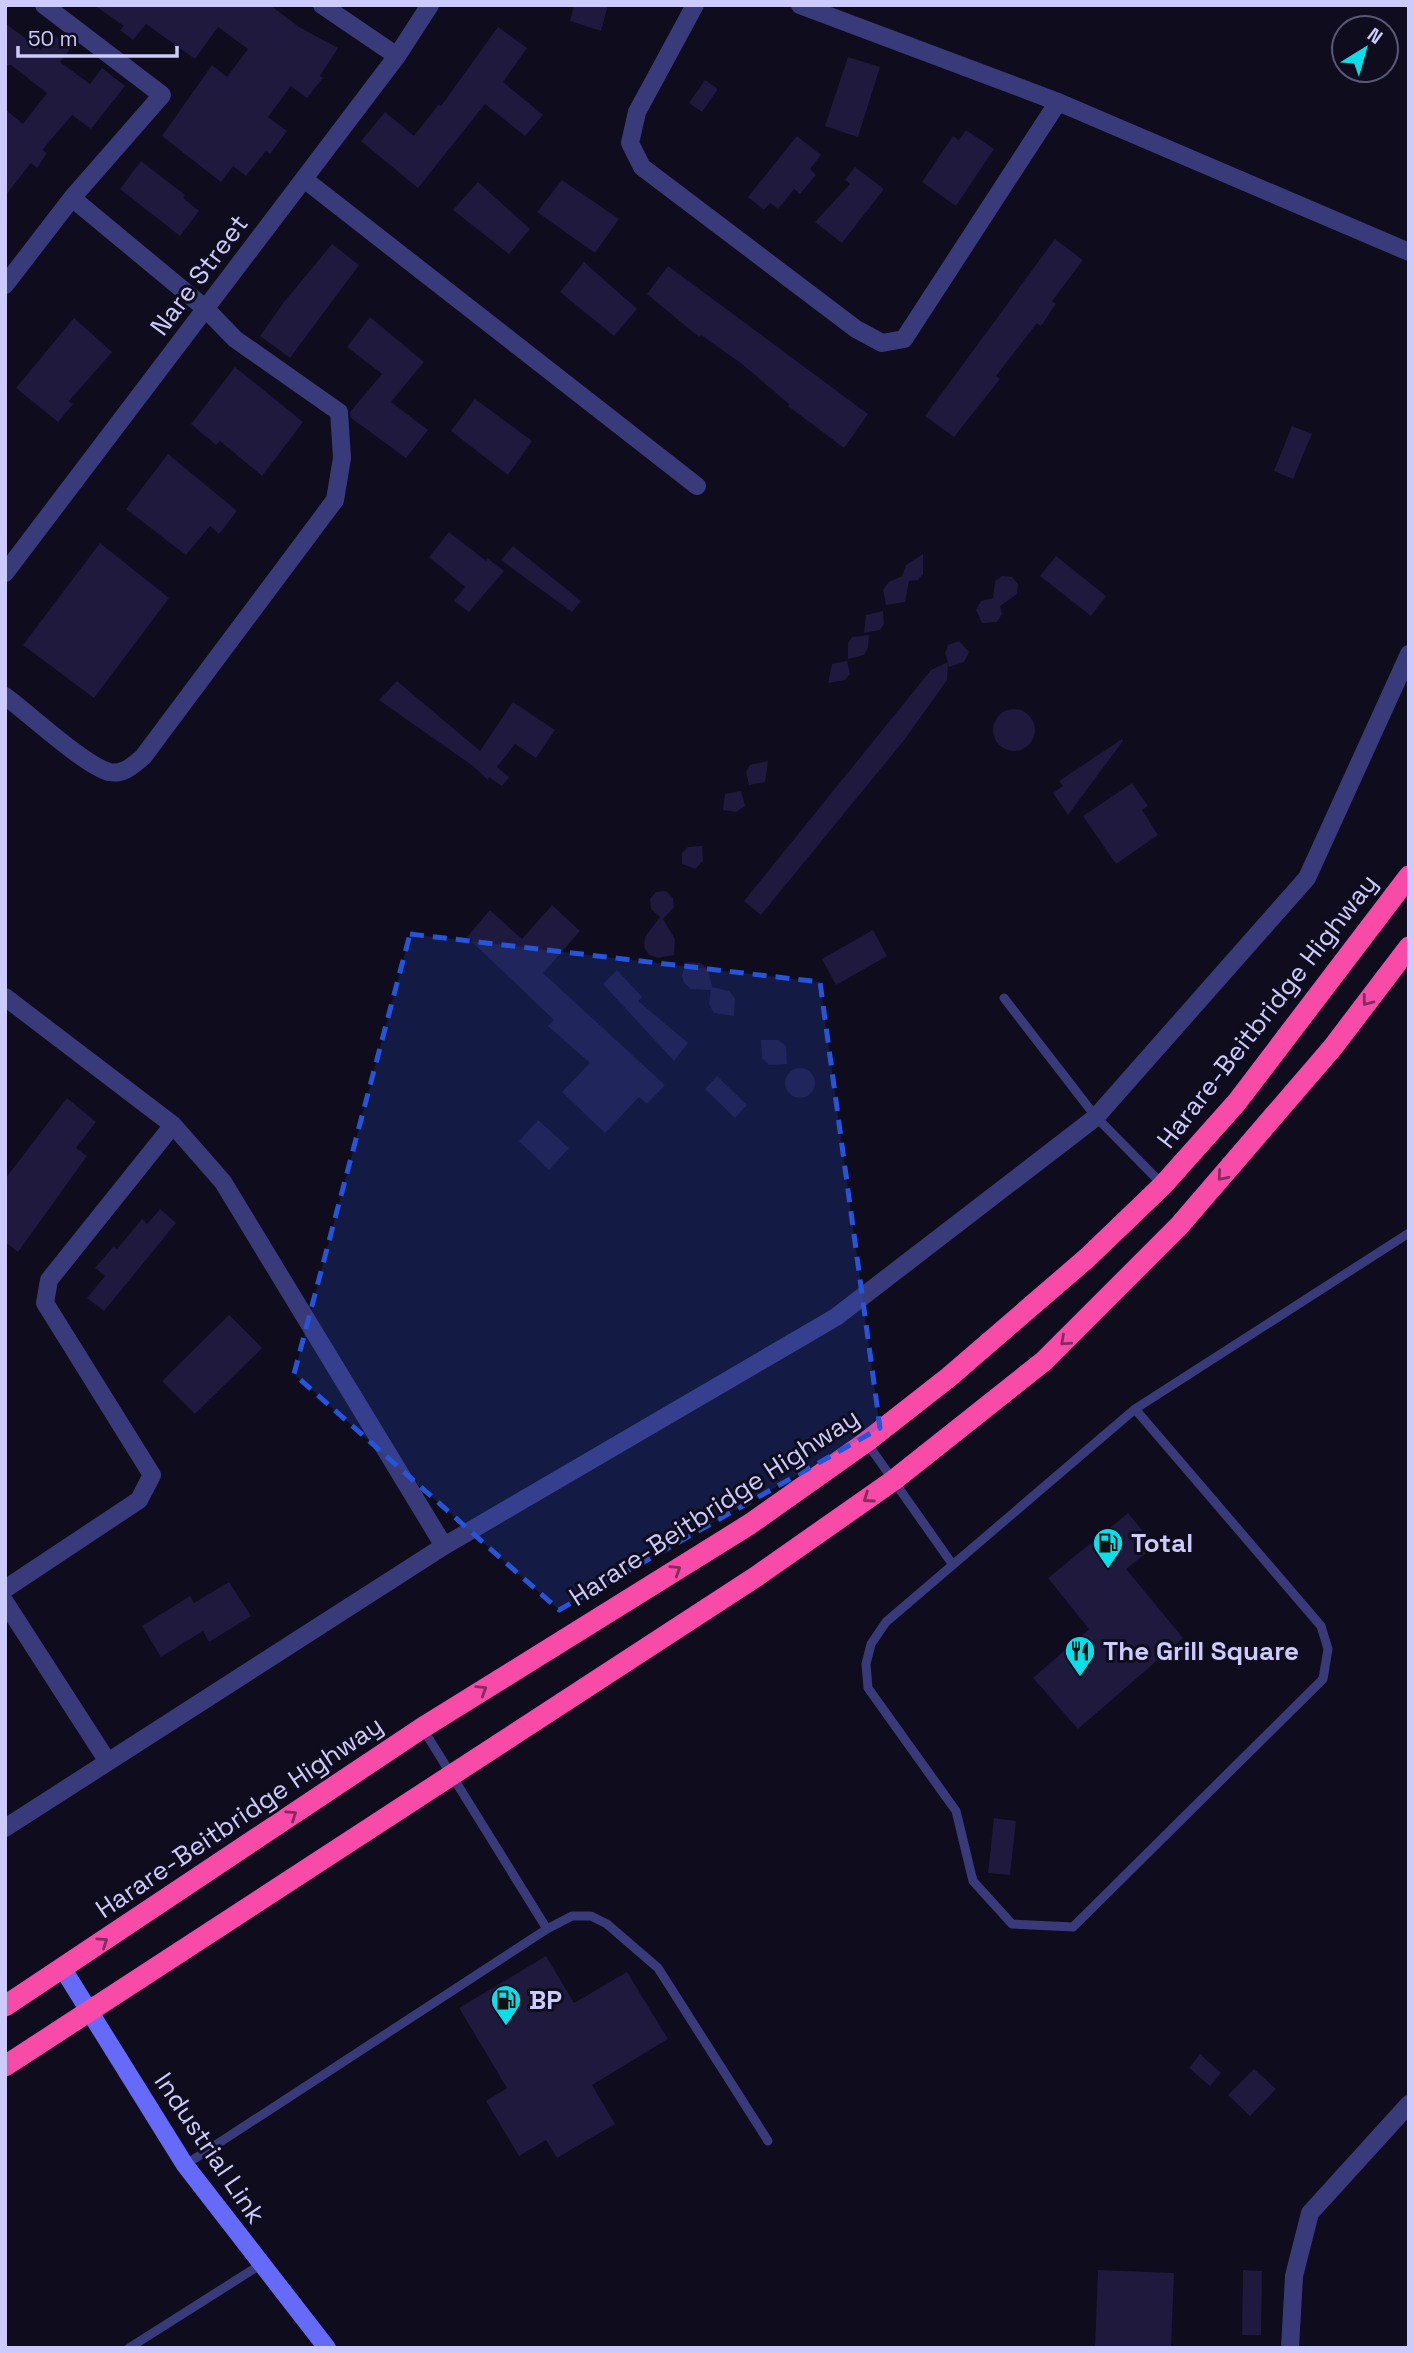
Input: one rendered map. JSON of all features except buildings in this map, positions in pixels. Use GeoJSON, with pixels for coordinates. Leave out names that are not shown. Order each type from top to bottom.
{"type":"FeatureCollection","features":[{"type":"Feature","properties":{"kind":"highway","name":"Harare-Beitbridge Highway"},"geometry":{"type":"LineString","coordinates":[[5,2006],[422,1728],[750,1524],[866,1442],[959,1369],[1087,1258],[1163,1185],[1237,1102],[1406,886]]}},
{"type":"Feature","properties":{"kind":"highway"},"geometry":{"type":"LineString","coordinates":[[5,2066],[91,2013],[757,1576],[894,1480],[1044,1361],[1179,1226],[1333,1046],[1409,947]]}},
{"type":"Feature","properties":{"kind":"street"},"geometry":{"type":"LineString","coordinates":[[5,285],[72,198],[162,95],[44,5]]}},
{"type":"Feature","properties":{"kind":"street"},"geometry":{"type":"LineString","coordinates":[[322,5],[397,56]]}},
{"type":"Feature","properties":{"kind":"street","name":"Nare Street"},"geometry":{"type":"LineString","coordinates":[[5,573],[397,56],[430,5]]}},
{"type":"Feature","properties":{"kind":"street"},"geometry":{"type":"LineString","coordinates":[[695,5],[637,112],[630,143],[642,167],[856,329],[883,342],[904,339],[1059,102]]}},
{"type":"Feature","properties":{"kind":"street"},"geometry":{"type":"LineString","coordinates":[[800,5],[1059,102],[1409,252]]}},
{"type":"Feature","properties":{"kind":"street"},"geometry":{"type":"LineString","coordinates":[[304,179],[697,486]]}},
{"type":"Feature","properties":{"kind":"street"},"geometry":{"type":"LineString","coordinates":[[5,696],[91,762],[109,772],[125,771],[143,757],[335,500],[342,458],[339,412],[235,339],[206,309],[72,198]]}},
{"type":"Feature","properties":{"kind":"street"},"geometry":{"type":"LineString","coordinates":[[5,1828],[444,1546],[836,1317],[1096,1117],[1307,878],[1409,654]]}},
{"type":"Feature","properties":{"kind":"street"},"geometry":{"type":"LineString","coordinates":[[5,997],[173,1125],[223,1182],[444,1546]]}},
{"type":"Feature","properties":{"kind":"street"},"geometry":{"type":"LineString","coordinates":[[5,1589],[139,1500],[152,1475],[45,1303],[49,1280],[173,1125]]}},
{"type":"Feature","properties":{"kind":"street"},"geometry":{"type":"LineString","coordinates":[[5,1602],[108,1762]]}},
{"type":"Feature","properties":{"kind":"street","name":"Industrial Link"},"geometry":{"type":"LineString","coordinates":[[63,1969],[185,2165],[327,2348]]}},
{"type":"Feature","properties":{"kind":"street"},"geometry":{"type":"LineString","coordinates":[[1290,2348],[1294,2276],[1310,2213],[1409,2104]]}},
{"type":"Feature","properties":{"kind":"lane"},"geometry":{"type":"LineString","coordinates":[[1004,998],[1096,1117],[1163,1185]]}},
{"type":"Feature","properties":{"kind":"lane"},"geometry":{"type":"LineString","coordinates":[[1135,1409],[1321,1626],[1328,1649],[1323,1679],[1073,1927],[1012,1924],[974,1881],[956,1811],[868,1688],[866,1664],[871,1644],[886,1622],[1135,1409],[1409,1233]]}},
{"type":"Feature","properties":{"kind":"lane"},"geometry":{"type":"LineString","coordinates":[[866,1442],[953,1565]]}},
{"type":"Feature","properties":{"kind":"lane"},"geometry":{"type":"LineString","coordinates":[[422,1728],[547,1929]]}},
{"type":"Feature","properties":{"kind":"lane"},"geometry":{"type":"LineString","coordinates":[[185,2165],[547,1929],[572,1916],[591,1916],[607,1924],[658,1968],[768,2141]]}},
{"type":"Feature","properties":{"kind":"lane"},"geometry":{"type":"LineString","coordinates":[[129,2348],[260,2265]]}},
{"type":"Feature","properties":{"kind":"highlighted area"},"geometry":{"type":"Polygon","coordinates":[[[410,934],[820,982],[880,1428],[559,1610],[294,1374],[410,934]]]}},
{"type":"Feature","properties":{"kind":"place","name":"Total"},"geometry":{"type":"Point","coordinates":[1108,1570]}},
{"type":"Feature","properties":{"kind":"place","name":"The Grill Square"},"geometry":{"type":"Point","coordinates":[1080,1678]}},
{"type":"Feature","properties":{"kind":"place","name":"BP"},"geometry":{"type":"Point","coordinates":[506,2027]}}]}
